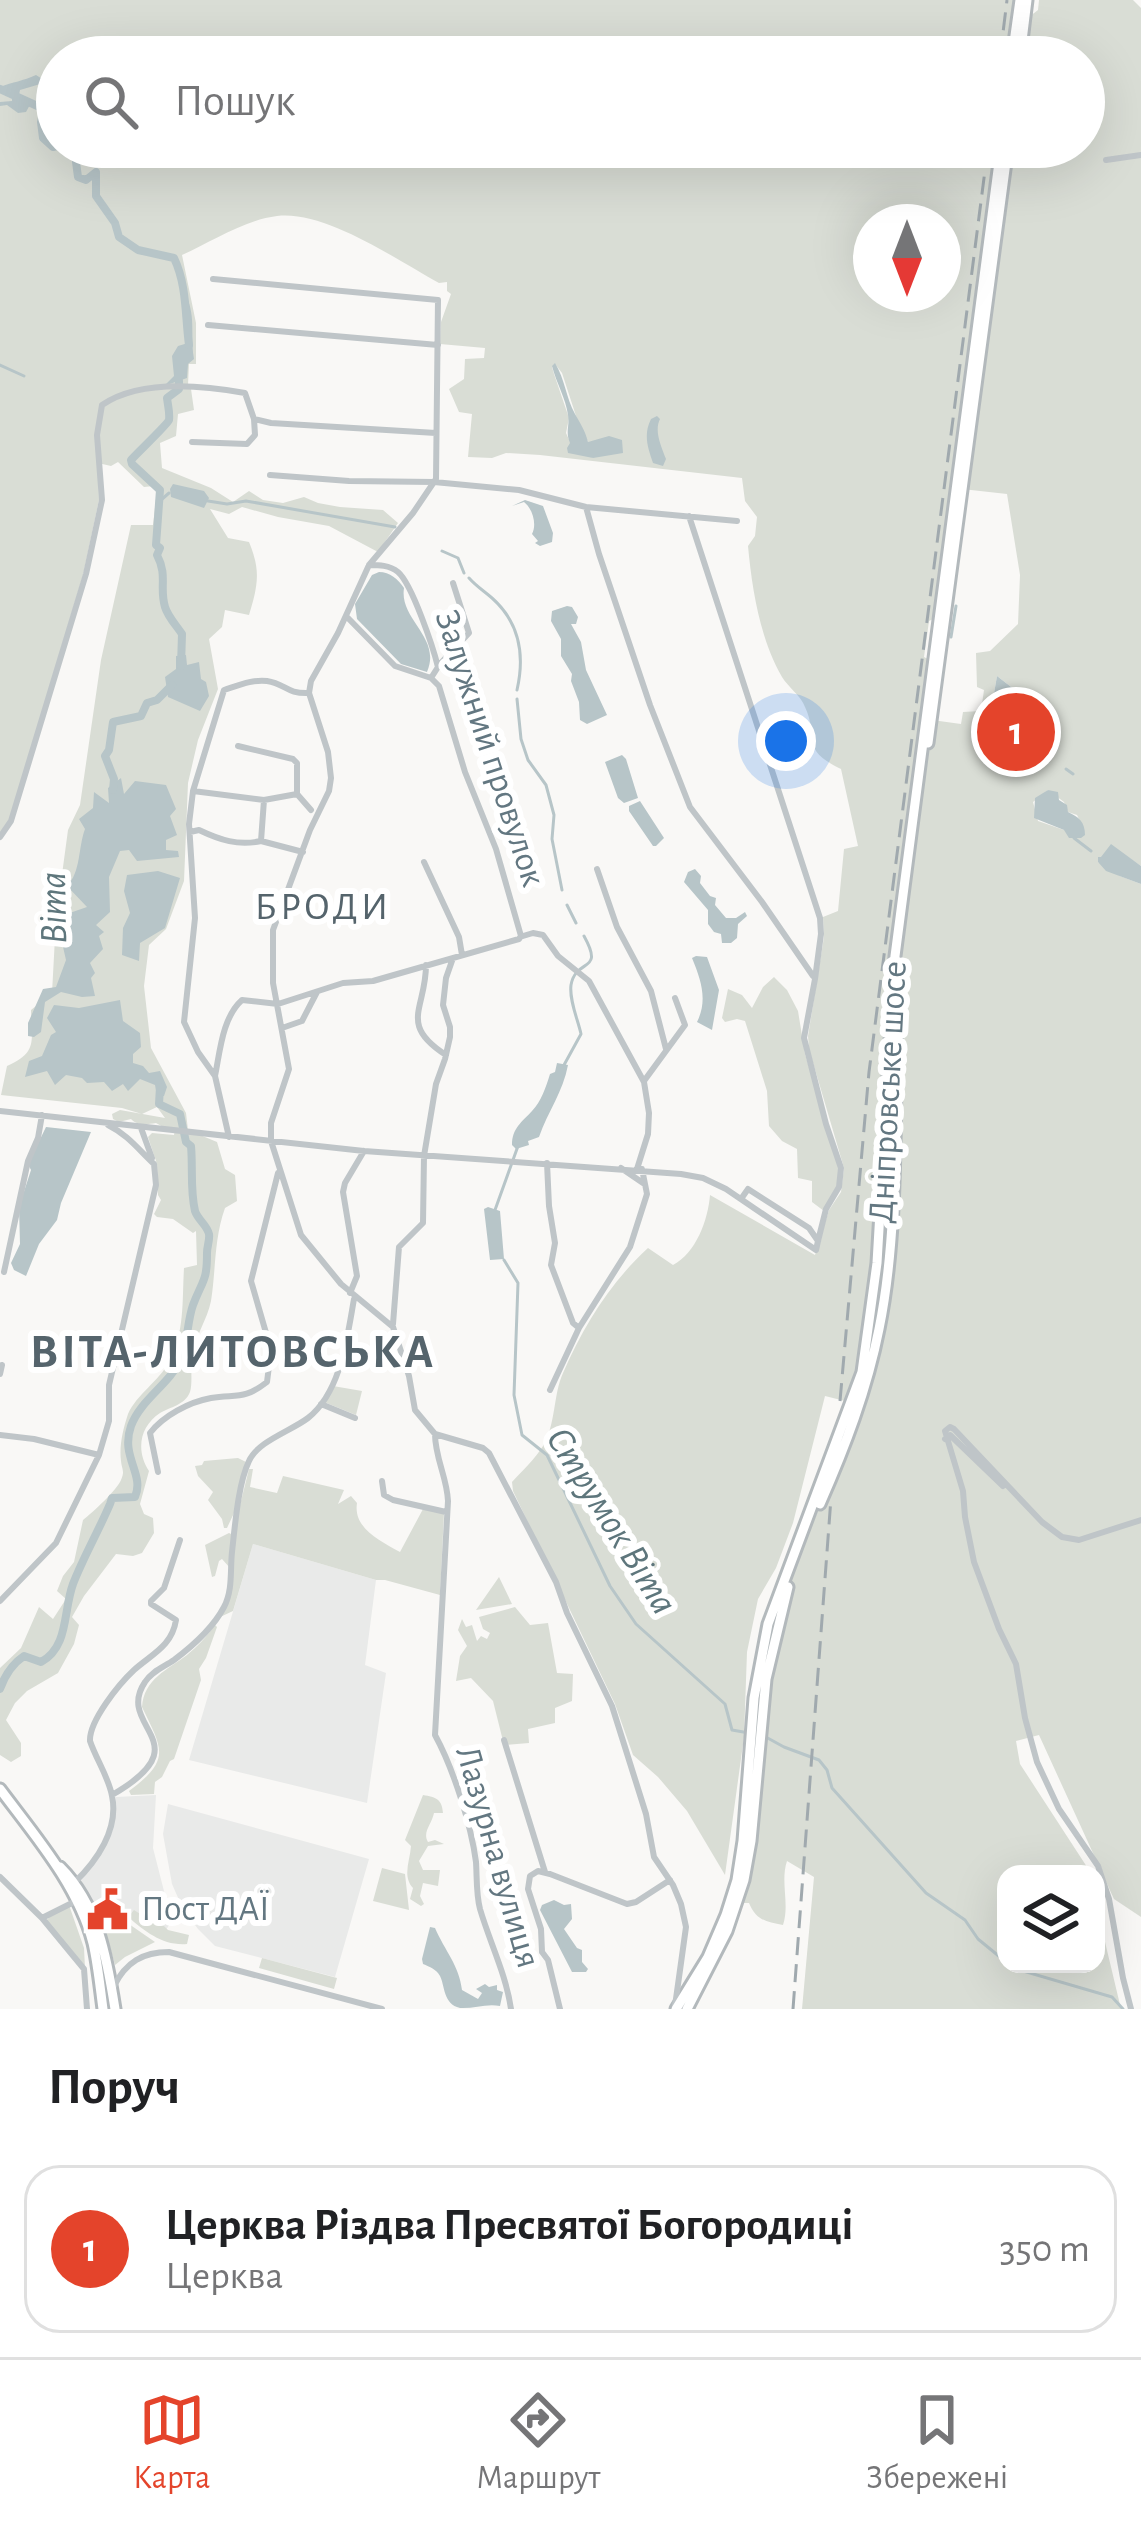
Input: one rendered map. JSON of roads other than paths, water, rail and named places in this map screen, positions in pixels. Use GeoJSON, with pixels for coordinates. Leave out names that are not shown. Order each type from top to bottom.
{"type":"FeatureCollection","features":[{"type":"Feature","properties":{"kind":"main road"},"geometry":{"type":"LineString","coordinates":[[1019,36],[1024,0]]}},
{"type":"Feature","properties":{"kind":"main road","name":"Дніпровське шосе"},"geometry":{"type":"LineString","coordinates":[[676,2009],[727,1915],[737,1880],[758,1716],[784,1598],[857,1411],[880,1324],[890,1228],[898,989],[908,885],[1001,168]]}},
{"type":"Feature","properties":{"kind":"main road","name":"Дніпровське шосе"},"geometry":{"type":"LineString","coordinates":[[687,2009],[727,1931],[744,1880],[751,1841],[753,1756]]}},
{"type":"Feature","properties":{"kind":"main road"},"geometry":{"type":"LineString","coordinates":[[0,1789],[74,1883],[96,1924],[107,1994],[103,2009]]}},
{"type":"Feature","properties":{"kind":"main road"},"geometry":{"type":"LineString","coordinates":[[48,1854],[76,1901],[115,2009]]}},
{"type":"Feature","properties":{"kind":"street"},"geometry":{"type":"LineString","coordinates":[[1106,160],[1141,155]]}},
{"type":"Feature","properties":{"kind":"street"},"geometry":{"type":"LineString","coordinates":[[213,279],[438,300],[436,476],[369,566],[318,665],[309,693],[331,766],[329,791],[316,809],[273,930],[273,983],[289,1069],[271,1123],[279,1169],[302,1235],[352,1295],[393,1327]]}},
{"type":"Feature","properties":{"kind":"street"},"geometry":{"type":"LineString","coordinates":[[208,325],[438,345]]}},
{"type":"Feature","properties":{"kind":"street"},"geometry":{"type":"LineString","coordinates":[[0,837],[11,821],[86,574],[102,500],[97,435],[102,405],[135,392],[174,387],[244,393],[254,419],[255,435],[250,443],[192,442]]}},
{"type":"Feature","properties":{"kind":"street"},"geometry":{"type":"LineString","coordinates":[[254,419],[436,433]]}},
{"type":"Feature","properties":{"kind":"street"},"geometry":{"type":"LineString","coordinates":[[270,475],[519,490],[586,506],[737,520]]}},
{"type":"Feature","properties":{"kind":"street"},"geometry":{"type":"LineString","coordinates":[[586,506],[654,718],[690,807],[815,979]]}},
{"type":"Feature","properties":{"kind":"street"},"geometry":{"type":"LineString","coordinates":[[0,1111],[364,1151],[639,1169],[703,1178],[816,1250],[826,1210],[839,1187],[841,1168],[804,1038],[820,918],[689,516]]}},
{"type":"Feature","properties":{"kind":"street","name":"Залужний провулок"},"geometry":{"type":"LineString","coordinates":[[215,1076],[228,1019],[242,1000],[278,1004],[521,936],[496,849],[465,772],[439,686],[431,678],[438,667],[403,577],[387,567],[369,566]]}},
{"type":"Feature","properties":{"kind":"street"},"geometry":{"type":"LineString","coordinates":[[438,667],[469,633],[453,583]]}},
{"type":"Feature","properties":{"kind":"street"},"geometry":{"type":"LineString","coordinates":[[346,616],[395,666],[431,678]]}},
{"type":"Feature","properties":{"kind":"street"},"geometry":{"type":"LineString","coordinates":[[229,1137],[215,1076],[184,1022],[195,918],[189,832],[194,791],[224,690],[268,681],[291,693],[309,693]]}},
{"type":"Feature","properties":{"kind":"street"},"geometry":{"type":"LineString","coordinates":[[238,746],[293,759],[297,794]]}},
{"type":"Feature","properties":{"kind":"street"},"geometry":{"type":"LineString","coordinates":[[194,791],[264,800],[297,794],[316,809]]}},
{"type":"Feature","properties":{"kind":"street"},"geometry":{"type":"LineString","coordinates":[[261,841],[264,800]]}},
{"type":"Feature","properties":{"kind":"street"},"geometry":{"type":"LineString","coordinates":[[189,832],[200,830],[237,843],[261,841],[303,852]]}},
{"type":"Feature","properties":{"kind":"street"},"geometry":{"type":"LineString","coordinates":[[393,1327],[399,1247],[423,1223],[424,1156],[450,1027],[443,1005],[446,978],[458,956],[459,938],[424,862]]}},
{"type":"Feature","properties":{"kind":"street"},"geometry":{"type":"LineString","coordinates":[[597,869],[621,937],[651,991],[666,1049]]}},
{"type":"Feature","properties":{"kind":"street"},"geometry":{"type":"LineString","coordinates":[[521,936],[543,935],[558,956],[590,981],[644,1082],[649,1113],[639,1169],[647,1194],[630,1247],[579,1328],[550,1390]]}},
{"type":"Feature","properties":{"kind":"street"},"geometry":{"type":"LineString","coordinates":[[426,964],[417,1018],[428,1043],[446,1055]]}},
{"type":"Feature","properties":{"kind":"street"},"geometry":{"type":"LineString","coordinates":[[282,1028],[302,1021],[316,992]]}},
{"type":"Feature","properties":{"kind":"street"},"geometry":{"type":"LineString","coordinates":[[644,1082],[685,1025],[675,998]]}},
{"type":"Feature","properties":{"kind":"street"},"geometry":{"type":"LineString","coordinates":[[4,1272],[42,1115]]}},
{"type":"Feature","properties":{"kind":"street"},"geometry":{"type":"LineString","coordinates":[[100,1121],[128,1135],[154,1164]]}},
{"type":"Feature","properties":{"kind":"street"},"geometry":{"type":"LineString","coordinates":[[0,1601],[56,1544],[99,1455],[109,1421],[109,1385],[154,1200],[154,1164],[146,1128]]}},
{"type":"Feature","properties":{"kind":"street"},"geometry":{"type":"LineString","coordinates":[[112,1795],[142,1777],[157,1753],[139,1706],[141,1687],[152,1673],[192,1646],[222,1611],[230,1590],[236,1513],[249,1461],[257,1450],[304,1421],[321,1404],[342,1359],[357,1276],[343,1192],[364,1151]]}},
{"type":"Feature","properties":{"kind":"street"},"geometry":{"type":"LineString","coordinates":[[547,1163],[554,1243],[551,1265],[579,1328]]}},
{"type":"Feature","properties":{"kind":"street"},"geometry":{"type":"LineString","coordinates":[[620,1168],[643,1183]]}},
{"type":"Feature","properties":{"kind":"street"},"geometry":{"type":"LineString","coordinates":[[158,1472],[150,1433],[160,1420],[209,1399],[246,1397],[267,1382],[271,1350],[251,1281],[279,1169]]}},
{"type":"Feature","properties":{"kind":"street"},"geometry":{"type":"LineString","coordinates":[[741,1199],[748,1189],[809,1228],[818,1241]]}},
{"type":"Feature","properties":{"kind":"street","name":"Лазурна вулиця"},"geometry":{"type":"LineString","coordinates":[[393,1327],[415,1410],[435,1434],[436,1459],[447,1486],[435,1735],[447,1755],[457,1791],[475,1857],[479,1906],[511,2009]]}},
{"type":"Feature","properties":{"kind":"street"},"geometry":{"type":"LineString","coordinates":[[321,1404],[356,1418]]}},
{"type":"Feature","properties":{"kind":"street"},"geometry":{"type":"LineString","coordinates":[[1131,2009],[1109,1899],[1092,1854],[1059,1809],[1037,1762],[1016,1664],[974,1562],[963,1491],[945,1439],[946,1428],[954,1429],[1053,1533],[1079,1540],[1141,1520]]}},
{"type":"Feature","properties":{"kind":"street"},"geometry":{"type":"LineString","coordinates":[[435,1434],[483,1448],[491,1456],[556,1582],[612,1706],[646,1814],[654,1857],[681,1904],[686,1927],[676,2009]]}},
{"type":"Feature","properties":{"kind":"street"},"geometry":{"type":"LineString","coordinates":[[0,1435],[99,1455]]}},
{"type":"Feature","properties":{"kind":"street"},"geometry":{"type":"LineString","coordinates":[[945,1439],[950,1435],[1019,1497]]}},
{"type":"Feature","properties":{"kind":"street"},"geometry":{"type":"LineString","coordinates":[[382,1481],[384,1495],[393,1501],[446,1512]]}},
{"type":"Feature","properties":{"kind":"street"},"geometry":{"type":"LineString","coordinates":[[74,1883],[106,1840],[112,1812],[112,1795],[89,1732],[132,1672],[169,1642],[176,1620],[151,1604],[164,1588],[180,1540]]}},
{"type":"Feature","properties":{"kind":"street"},"geometry":{"type":"LineString","coordinates":[[504,1740],[545,1872]]}},
{"type":"Feature","properties":{"kind":"street"},"geometry":{"type":"LineString","coordinates":[[560,2009],[542,1952],[542,1929],[527,1882],[530,1876],[545,1872],[627,1904],[670,1880]]}},
{"type":"Feature","properties":{"kind":"street"},"geometry":{"type":"LineString","coordinates":[[0,1877],[84,1969],[87,2009]]}},
{"type":"Feature","properties":{"kind":"street"},"geometry":{"type":"LineString","coordinates":[[41,1918],[76,1901]]}},
{"type":"Feature","properties":{"kind":"street"},"geometry":{"type":"LineString","coordinates":[[107,1994],[138,1958],[169,1952],[382,2009]]}},
{"type":"Feature","properties":{"kind":"waterway","name":"Віта"},"geometry":{"type":"LineString","coordinates":[[0,89],[36,105]]}},
{"type":"Feature","properties":{"kind":"waterway","name":"Віта"},"geometry":{"type":"LineString","coordinates":[[77,168],[78,177],[86,180],[96,172],[96,196],[119,237],[138,250],[174,258],[189,345]]}},
{"type":"Feature","properties":{"kind":"waterway"},"geometry":{"type":"LineString","coordinates":[[0,365],[24,376]]}},
{"type":"Feature","properties":{"kind":"waterway","name":"Віта"},"geometry":{"type":"LineString","coordinates":[[179,381],[179,389],[167,398],[169,420],[131,460],[160,490],[157,555],[165,607],[182,634],[181,666]]}},
{"type":"Feature","properties":{"kind":"waterway","name":"Струмок Віта"},"geometry":{"type":"LineString","coordinates":[[161,500],[169,493]]}},
{"type":"Feature","properties":{"kind":"waterway","name":"Струмок Віта"},"geometry":{"type":"LineString","coordinates":[[208,501],[246,501],[395,527]]}},
{"type":"Feature","properties":{"kind":"waterway","name":"Струмок Віта"},"geometry":{"type":"LineString","coordinates":[[442,551],[458,558],[464,573]]}},
{"type":"Feature","properties":{"kind":"waterway","name":"Струмок Віта"},"geometry":{"type":"LineString","coordinates":[[469,578],[501,608],[514,629],[520,652],[517,690]]}},
{"type":"Feature","properties":{"kind":"waterway"},"geometry":{"type":"LineString","coordinates":[[951,637],[956,606]]}},
{"type":"Feature","properties":{"kind":"waterway","name":"Віта"},"geometry":{"type":"LineString","coordinates":[[113,790],[105,756],[113,722],[141,716],[147,703],[172,685]]}},
{"type":"Feature","properties":{"kind":"waterway","name":"Струмок Віта"},"geometry":{"type":"LineString","coordinates":[[517,699],[521,739],[528,760],[546,785],[554,815],[552,839],[562,890]]}},
{"type":"Feature","properties":{"kind":"waterway"},"geometry":{"type":"LineString","coordinates":[[1025,713],[1039,744]]}},
{"type":"Feature","properties":{"kind":"waterway"},"geometry":{"type":"LineString","coordinates":[[1066,769],[1073,774]]}},
{"type":"Feature","properties":{"kind":"waterway"},"geometry":{"type":"LineString","coordinates":[[1074,838],[1091,851]]}},
{"type":"Feature","properties":{"kind":"waterway","name":"Струмок Віта"},"geometry":{"type":"LineString","coordinates":[[567,905],[576,923]]}},
{"type":"Feature","properties":{"kind":"waterway","name":"Струмок Віта"},"geometry":{"type":"LineString","coordinates":[[564,1065],[581,1034],[571,985],[592,956],[584,936]]}},
{"type":"Feature","properties":{"kind":"waterway","name":"Віта"},"geometry":{"type":"LineString","coordinates":[[0,1689],[20,1659],[41,1662],[56,1647],[73,1584],[112,1498],[135,1497],[137,1481],[128,1447],[131,1426],[181,1359],[205,1275],[209,1234],[195,1211],[191,1146],[180,1114],[159,1104],[160,1087]]}},
{"type":"Feature","properties":{"kind":"waterway","name":"Струмок Віта"},"geometry":{"type":"LineString","coordinates":[[495,1210],[518,1146]]}},
{"type":"Feature","properties":{"kind":"waterway","name":"Струмок Віта"},"geometry":{"type":"LineString","coordinates":[[504,1260],[518,1283],[514,1395],[522,1435],[547,1455],[610,1586],[636,1624],[725,1704],[732,1730],[749,1733]]}},
{"type":"Feature","properties":{"kind":"waterway","name":"Струмок Віта"},"geometry":{"type":"LineString","coordinates":[[764,1736],[819,1760],[832,1788],[926,1893],[965,1920],[997,1955]]}},
{"type":"Feature","properties":{"kind":"waterway","name":"Струмок Віта"},"geometry":{"type":"LineString","coordinates":[[1030,1973],[1112,1997],[1123,2009]]}},
{"type":"Feature","properties":{"kind":"railway"},"geometry":{"type":"LineString","coordinates":[[1003,36],[1007,0]]}},
{"type":"Feature","properties":{"kind":"railway"},"geometry":{"type":"LineString","coordinates":[[840,1401],[869,1072],[985,168]]}},
{"type":"Feature","properties":{"kind":"railway"},"geometry":{"type":"LineString","coordinates":[[793,2009],[831,1498]]}},
{"type":"Feature","properties":{"kind":"place","name":"Церква Різдва Пресвятої Богородиці"},"geometry":{"type":"Point","coordinates":[1016,732]}},
{"type":"Feature","properties":{"kind":"place","name":"Пост ДАЇ"},"geometry":{"type":"Point","coordinates":[107,1909]}},
{"type":"Feature","properties":{"kind":"district","name":"БРОДИ"},"geometry":{"type":"Point","coordinates":[323,907]}},
{"type":"Feature","properties":{"kind":"district","name":"ВІТА-ЛИТОВСЬКА"},"geometry":{"type":"Point","coordinates":[233,1353]}}]}
